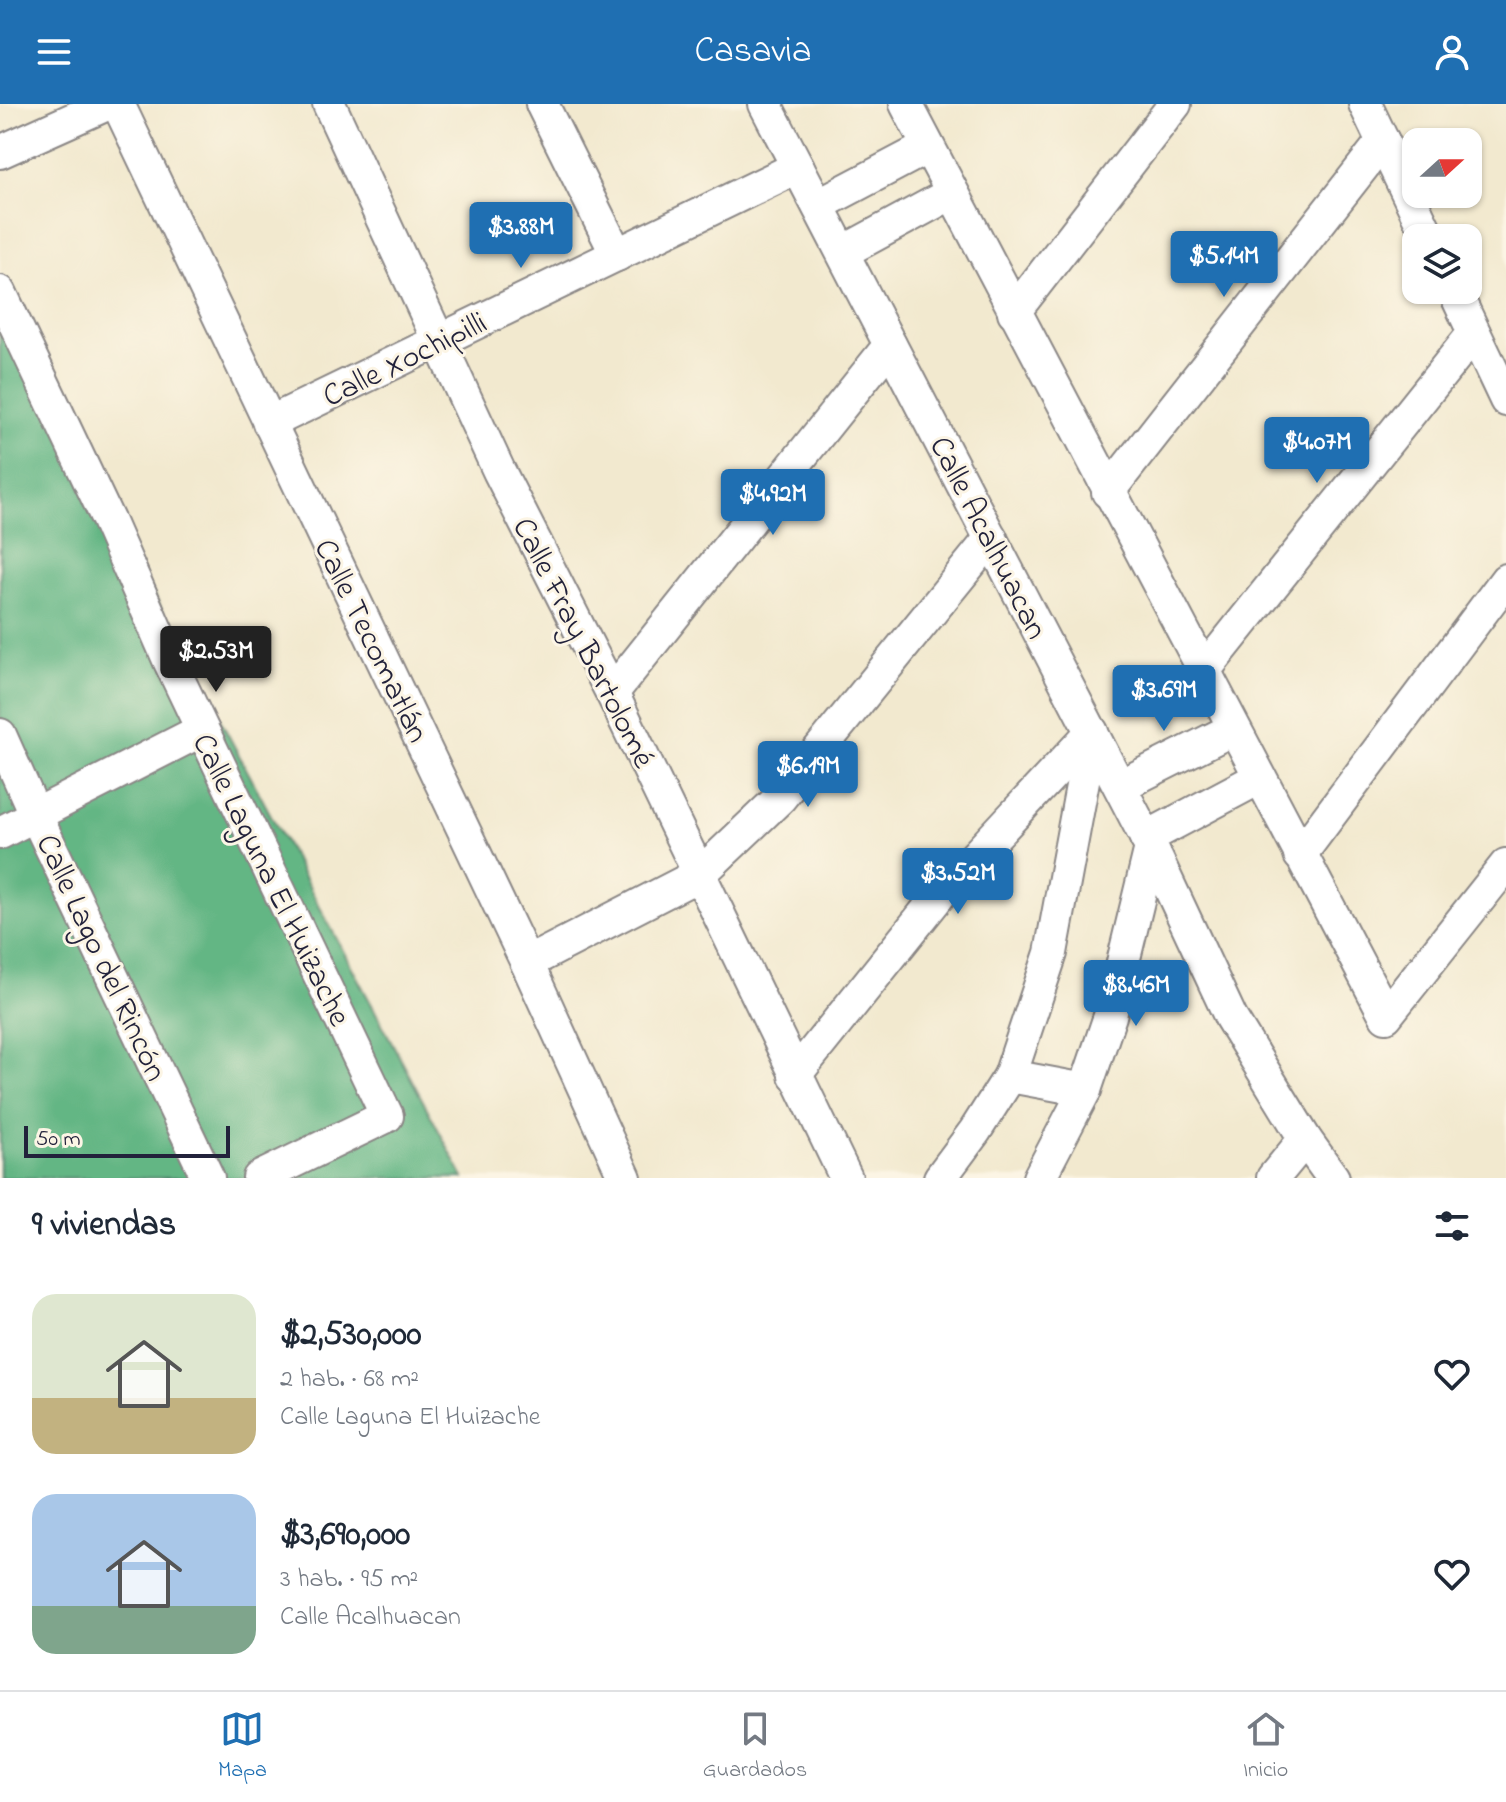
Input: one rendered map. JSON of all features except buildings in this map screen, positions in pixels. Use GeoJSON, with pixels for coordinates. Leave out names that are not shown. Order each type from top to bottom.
{"type":"FeatureCollection","features":[{"type":"Feature","properties":{"kind":"street"},"geometry":{"type":"LineString","coordinates":[[14,146],[107,104]]}},
{"type":"Feature","properties":{"kind":"street","name":"Calle Tecomatlán"},"geometry":{"type":"LineString","coordinates":[[118,104],[527,963],[625,1178]]}},
{"type":"Feature","properties":{"kind":"street","name":"Calle Fray Bartolomé"},"geometry":{"type":"LineString","coordinates":[[329,104],[499,471],[612,693],[846,1178]]}},
{"type":"Feature","properties":{"kind":"street"},"geometry":{"type":"LineString","coordinates":[[542,104],[617,255]]}},
{"type":"Feature","properties":{"kind":"street","name":"Calle Acalhuacan"},"geometry":{"type":"LineString","coordinates":[[765,104],[1149,842],[1231,1018],[1305,1139],[1333,1178]]}},
{"type":"Feature","properties":{"kind":"street"},"geometry":{"type":"LineString","coordinates":[[906,104],[1386,1016],[1506,865]]}},
{"type":"Feature","properties":{"kind":"street"},"geometry":{"type":"LineString","coordinates":[[1014,312],[1175,104]]}},
{"type":"Feature","properties":{"kind":"street"},"geometry":{"type":"LineString","coordinates":[[1365,104],[1422,224]]}},
{"type":"Feature","properties":{"kind":"street"},"geometry":{"type":"LineString","coordinates":[[1108,492],[1383,141]]}},
{"type":"Feature","properties":{"kind":"street"},"geometry":{"type":"LineString","coordinates":[[818,205],[928,147]]}},
{"type":"Feature","properties":{"kind":"street","name":"Calle Xochipilli"},"geometry":{"type":"LineString","coordinates":[[269,423],[798,167]]}},
{"type":"Feature","properties":{"kind":"street"},"geometry":{"type":"LineString","coordinates":[[843,252],[952,193]]}},
{"type":"Feature","properties":{"kind":"street","name":"Calle Laguna El Huizache"},"geometry":{"type":"LineString","coordinates":[[0,292],[108,520],[202,730],[387,1116],[259,1178]]}},
{"type":"Feature","properties":{"kind":"street"},"geometry":{"type":"LineString","coordinates":[[1461,304],[1506,400]]}},
{"type":"Feature","properties":{"kind":"street"},"geometry":{"type":"LineString","coordinates":[[1203,672],[1474,333]]}},
{"type":"Feature","properties":{"kind":"street"},"geometry":{"type":"LineString","coordinates":[[612,693],[890,345]]}},
{"type":"Feature","properties":{"kind":"street"},"geometry":{"type":"LineString","coordinates":[[527,963],[700,874],[780,798],[991,538]]}},
{"type":"Feature","properties":{"kind":"street"},"geometry":{"type":"LineString","coordinates":[[1300,855],[1506,580]]}},
{"type":"Feature","properties":{"kind":"street"},"geometry":{"type":"LineString","coordinates":[[1120,786],[1233,729]]}},
{"type":"Feature","properties":{"kind":"street"},"geometry":{"type":"LineString","coordinates":[[0,833],[202,730]]}},
{"type":"Feature","properties":{"kind":"street"},"geometry":{"type":"LineString","coordinates":[[795,1075],[941,893],[1092,732]]}},
{"type":"Feature","properties":{"kind":"street"},"geometry":{"type":"LineString","coordinates":[[940,1178],[1010,1076],[1051,953],[1092,732]]}},
{"type":"Feature","properties":{"kind":"street","name":"Calle Lago del Rincón"},"geometry":{"type":"LineString","coordinates":[[0,735],[208,1178]]}},
{"type":"Feature","properties":{"kind":"street"},"geometry":{"type":"LineString","coordinates":[[1039,1178],[1085,1090],[1110,1016],[1149,842],[1259,778]]}},
{"type":"Feature","properties":{"kind":"street"},"geometry":{"type":"LineString","coordinates":[[1010,1076],[1085,1090]]}},
{"type":"Feature","properties":{"kind":"street"},"geometry":{"type":"LineString","coordinates":[[1273,1178],[1305,1139]]}},
{"type":"Feature","properties":{"kind":"green space"},"geometry":{"type":"Polygon","coordinates":[[[0,306],[464,1178],[0,1178],[0,306]]]}}]}
